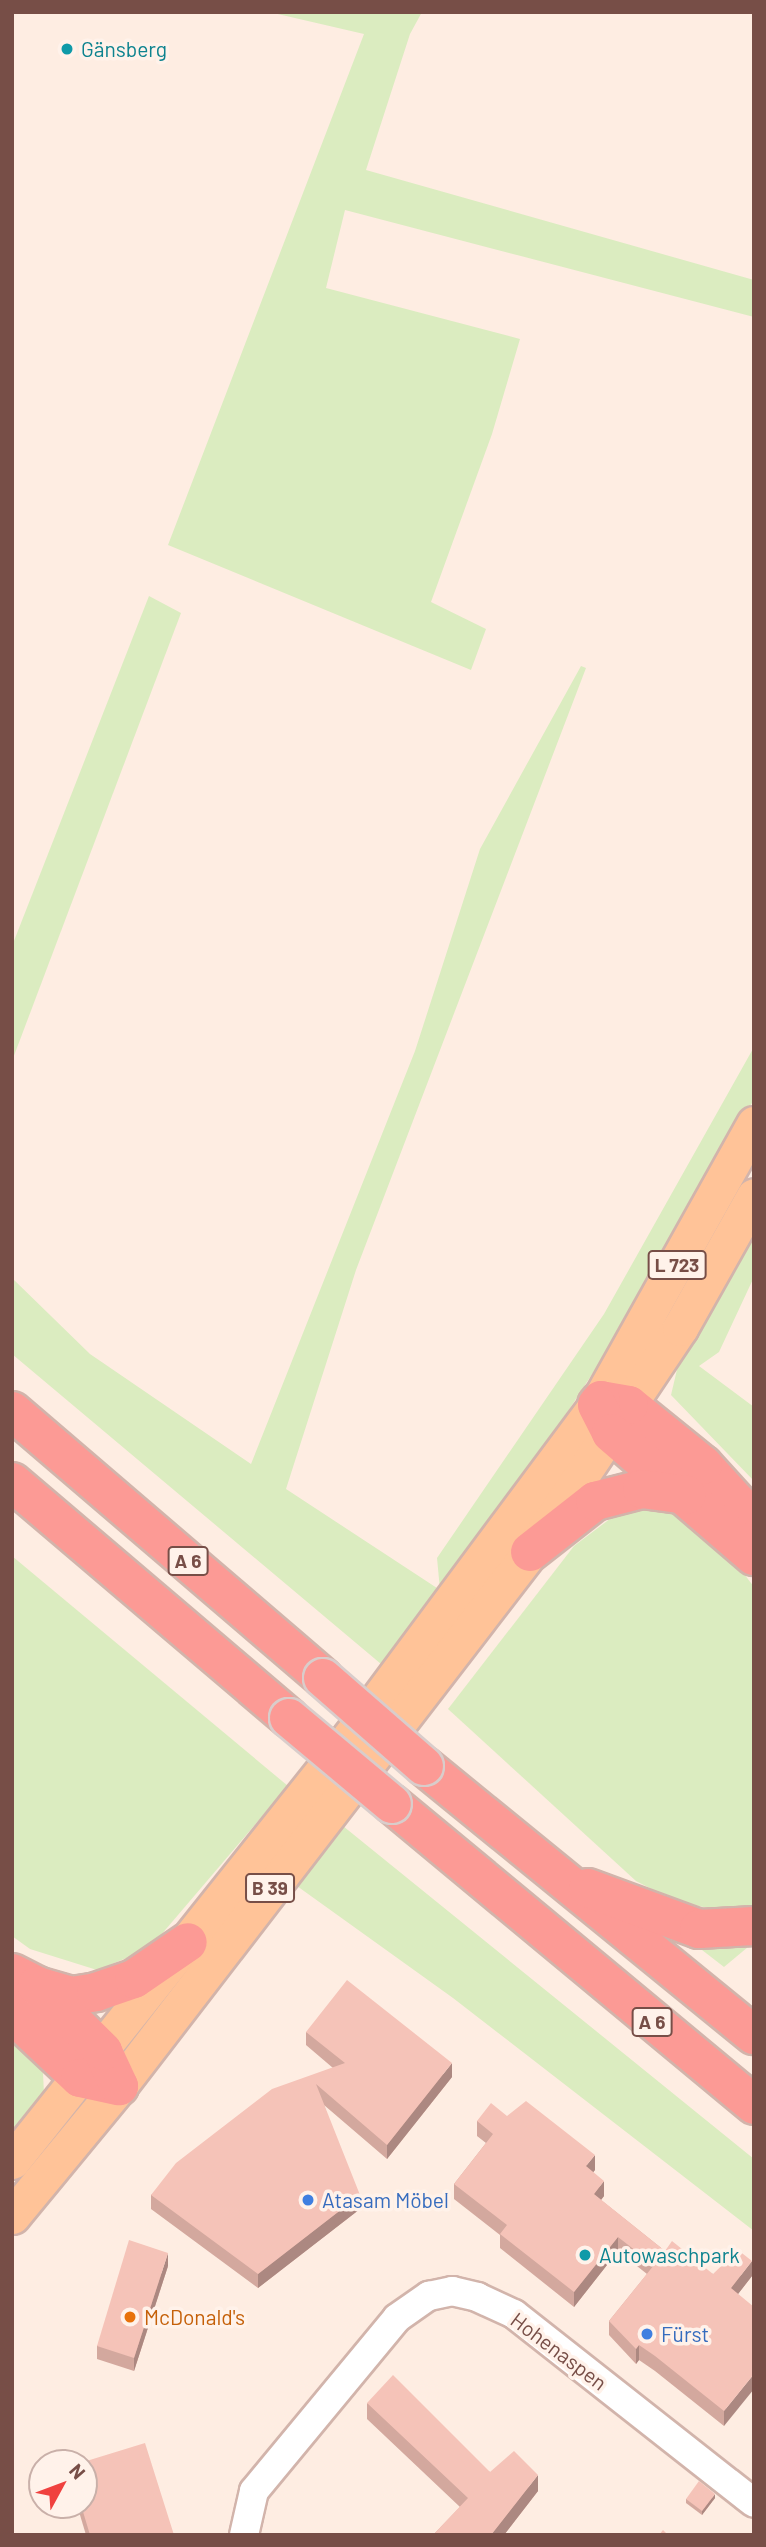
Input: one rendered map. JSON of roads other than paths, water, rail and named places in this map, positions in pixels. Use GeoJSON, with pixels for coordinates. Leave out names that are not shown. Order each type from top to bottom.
{"type":"FeatureCollection","features":[{"type":"Feature","properties":{"kind":"highway","name":"A 6"},"geometry":{"type":"LineString","coordinates":[[12,1410],[424,1766],[754,2035]]}},
{"type":"Feature","properties":{"kind":"highway"},"geometry":{"type":"LineString","coordinates":[[612,1414],[687,1495],[754,1556]]}},
{"type":"Feature","properties":{"kind":"highway"},"geometry":{"type":"LineString","coordinates":[[612,1414],[702,1465],[754,1521]]}},
{"type":"Feature","properties":{"kind":"highway","name":"A 6"},"geometry":{"type":"LineString","coordinates":[[12,1482],[289,1718],[754,2105]]}},
{"type":"Feature","properties":{"kind":"highway"},"geometry":{"type":"LineString","coordinates":[[530,1552],[595,1501],[642,1489],[687,1495]]}},
{"type":"Feature","properties":{"kind":"highway"},"geometry":{"type":"LineString","coordinates":[[12,1517],[162,1609]]}},
{"type":"Feature","properties":{"kind":"highway"},"geometry":{"type":"LineString","coordinates":[[565,1879],[699,1929],[754,1926]]}},
{"type":"Feature","properties":{"kind":"highway"},"geometry":{"type":"LineString","coordinates":[[25,1979],[72,1996],[96,1992],[134,1979],[188,1942]]}},
{"type":"Feature","properties":{"kind":"highway"},"geometry":{"type":"LineString","coordinates":[[25,1979],[92,2065]]}},
{"type":"Feature","properties":{"kind":"highway"},"geometry":{"type":"LineString","coordinates":[[12,2014],[92,2065],[119,2086]]}},
{"type":"Feature","properties":{"kind":"main road","name":"L 723"},"geometry":{"type":"LineString","coordinates":[[530,1552],[612,1414],[754,1124]]}},
{"type":"Feature","properties":{"kind":"main road","name":"L 723"},"geometry":{"type":"LineString","coordinates":[[563,1448],[612,1414],[680,1328],[754,1196]]}},
{"type":"Feature","properties":{"kind":"main road","name":"B 39"},"geometry":{"type":"LineString","coordinates":[[12,2161],[92,2065],[391,1683],[563,1448]]}},
{"type":"Feature","properties":{"kind":"main road","name":"B 39"},"geometry":{"type":"LineString","coordinates":[[12,2216],[119,2086],[530,1552]]}},
{"type":"Feature","properties":{"kind":"street","name":"Hohenaspen"},"geometry":{"type":"LineString","coordinates":[[244,2535],[254,2491],[397,2318],[422,2300],[452,2291],[477,2297],[514,2314],[754,2503]]}},
{"type":"Feature","properties":{"kind":"place","name":"Gänsberg"},"geometry":{"type":"Point","coordinates":[67,49]}},
{"type":"Feature","properties":{"kind":"place","name":"Atasam Möbel"},"geometry":{"type":"Point","coordinates":[308,2200]}},
{"type":"Feature","properties":{"kind":"place","name":"Autowaschpark"},"geometry":{"type":"Point","coordinates":[585,2255]}},
{"type":"Feature","properties":{"kind":"place","name":"McDonald's"},"geometry":{"type":"Point","coordinates":[130,2317]}},
{"type":"Feature","properties":{"kind":"place","name":"Fürst"},"geometry":{"type":"Point","coordinates":[647,2334]}}]}
